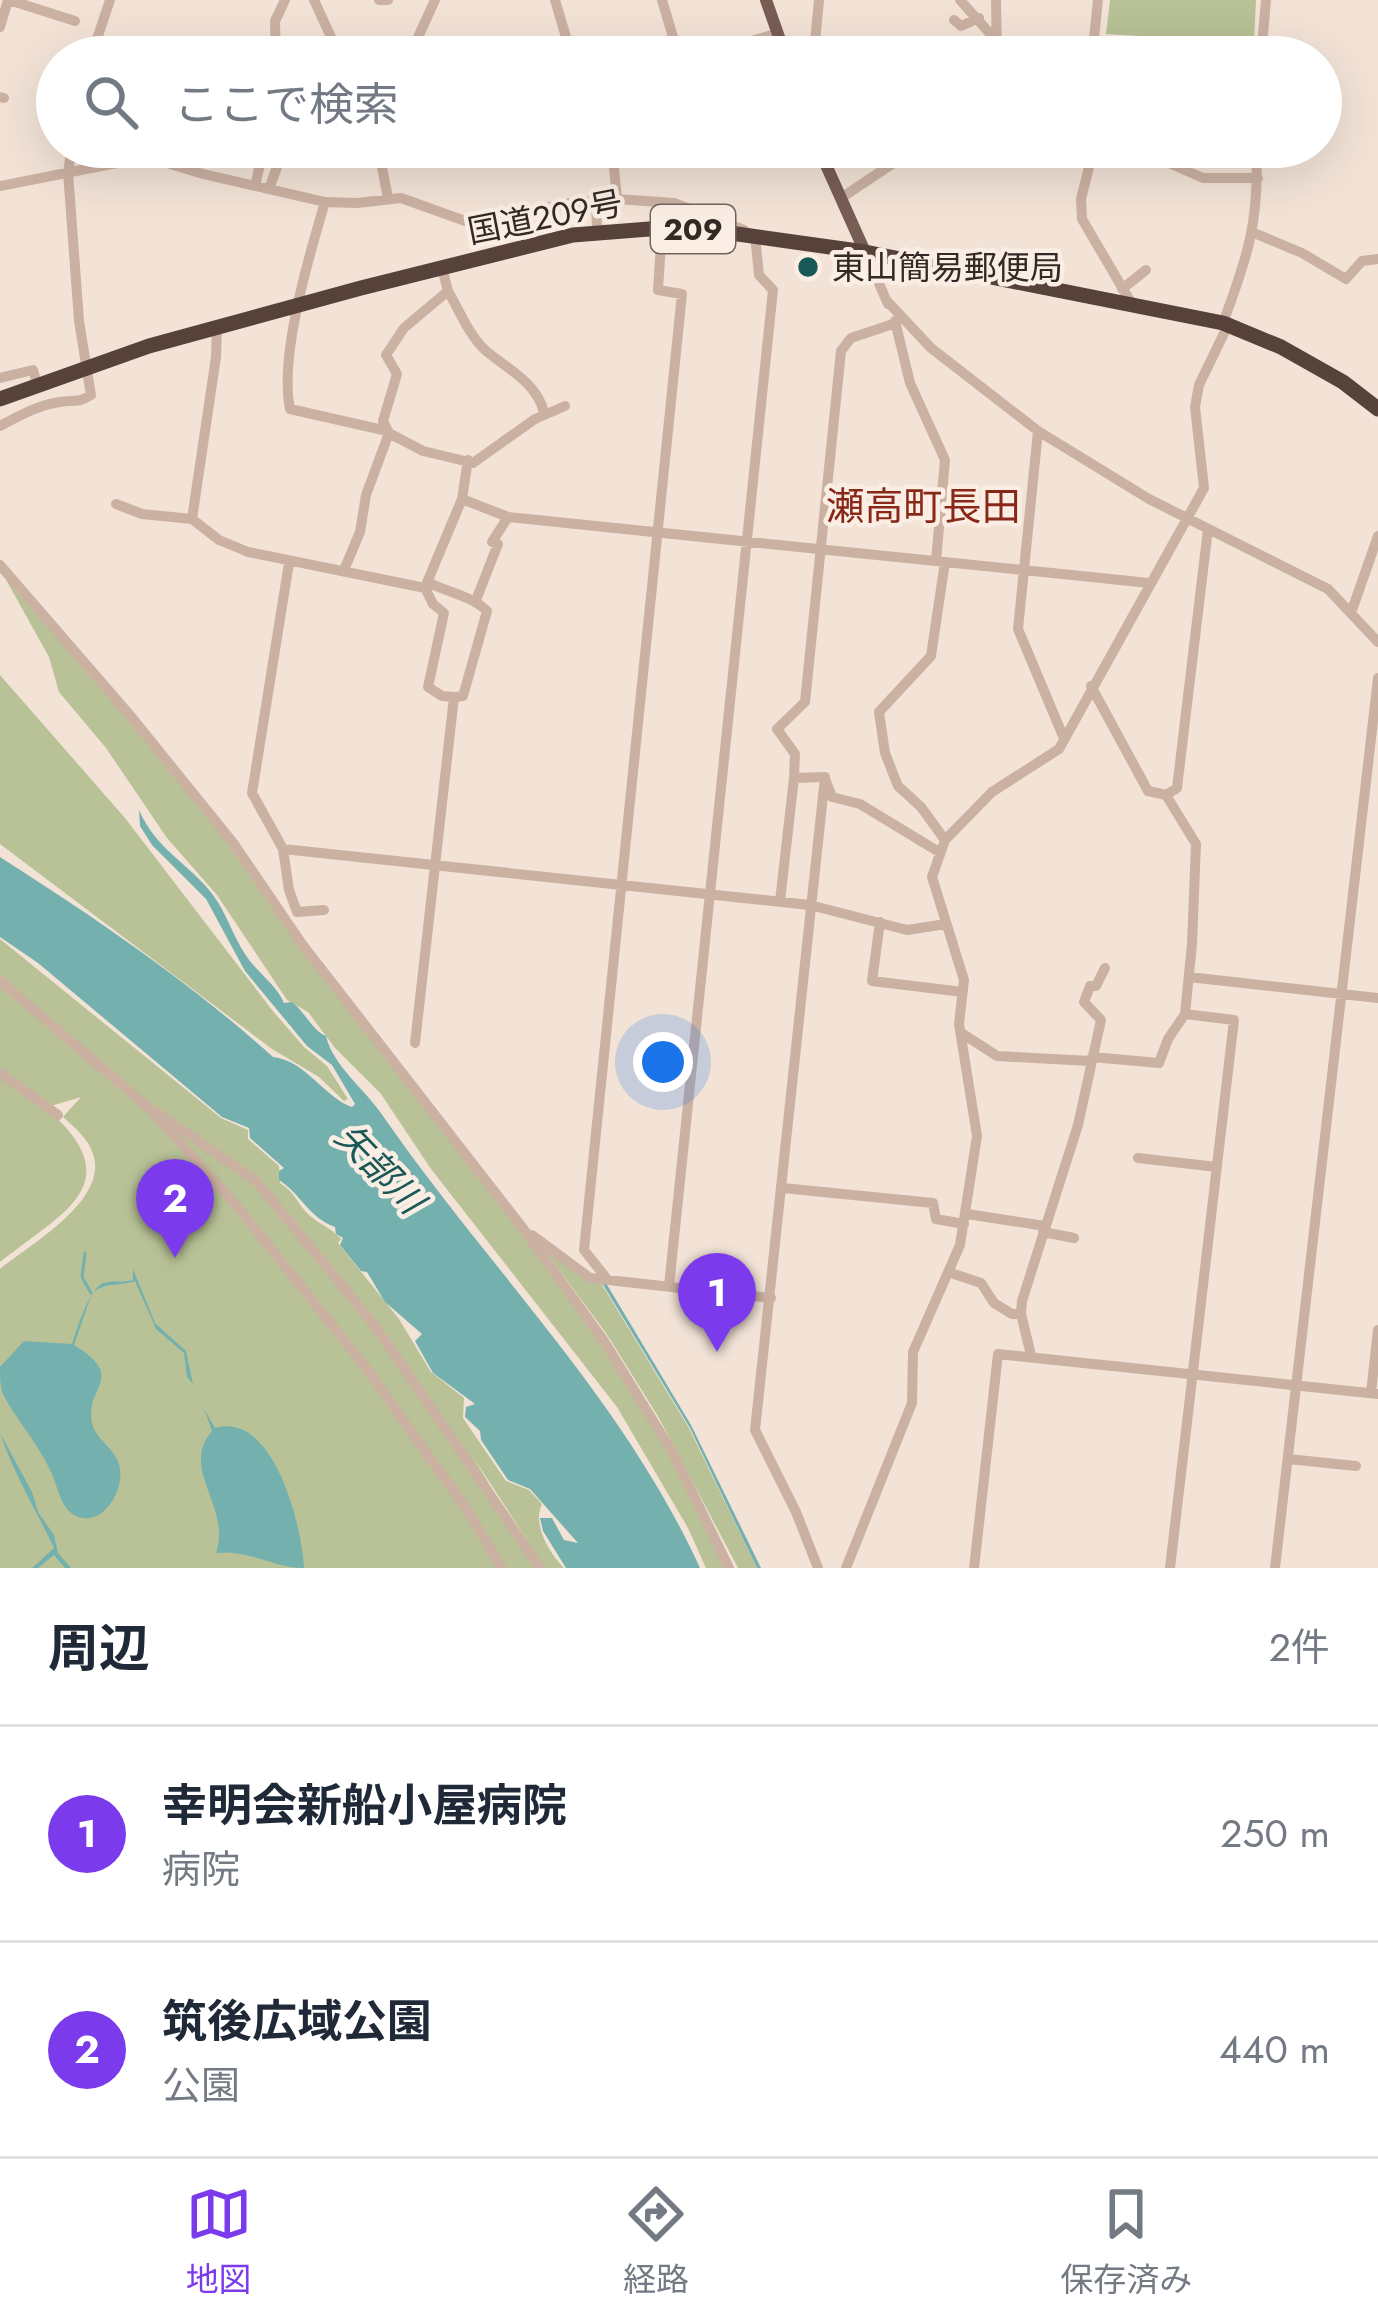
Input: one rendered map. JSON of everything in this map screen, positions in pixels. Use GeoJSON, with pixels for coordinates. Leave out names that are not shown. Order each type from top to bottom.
{"type":"FeatureCollection","features":[{"type":"Feature","properties":{"kind":"highway","name":"国道209号"},"geometry":{"type":"LineString","coordinates":[[0,399],[86,366],[442,268],[597,232],[662,228],[865,252],[1225,324],[1343,382],[1378,409]]}},
{"type":"Feature","properties":{"kind":"main road"},"geometry":{"type":"LineString","coordinates":[[766,0],[779,36]]}},
{"type":"Feature","properties":{"kind":"main road"},"geometry":{"type":"LineString","coordinates":[[827,168],[865,252]]}},
{"type":"Feature","properties":{"kind":"street"},"geometry":{"type":"LineString","coordinates":[[0,27],[8,0],[75,20]]}},
{"type":"Feature","properties":{"kind":"street"},"geometry":{"type":"LineString","coordinates":[[99,36],[110,0]]}},
{"type":"Feature","properties":{"kind":"street"},"geometry":{"type":"LineString","coordinates":[[275,36],[275,21],[285,0]]}},
{"type":"Feature","properties":{"kind":"street"},"geometry":{"type":"LineString","coordinates":[[379,0],[388,0]]}},
{"type":"Feature","properties":{"kind":"street"},"geometry":{"type":"LineString","coordinates":[[418,36],[435,0]]}},
{"type":"Feature","properties":{"kind":"street"},"geometry":{"type":"LineString","coordinates":[[555,0],[566,36]]}},
{"type":"Feature","properties":{"kind":"street"},"geometry":{"type":"LineString","coordinates":[[662,0],[673,36]]}},
{"type":"Feature","properties":{"kind":"street"},"geometry":{"type":"LineString","coordinates":[[816,36],[819,0]]}},
{"type":"Feature","properties":{"kind":"street"},"geometry":{"type":"LineString","coordinates":[[960,0],[993,36]]}},
{"type":"Feature","properties":{"kind":"street"},"geometry":{"type":"LineString","coordinates":[[996,0],[996,36]]}},
{"type":"Feature","properties":{"kind":"street"},"geometry":{"type":"LineString","coordinates":[[1094,36],[1098,0]]}},
{"type":"Feature","properties":{"kind":"street"},"geometry":{"type":"LineString","coordinates":[[1263,36],[1266,0]]}},
{"type":"Feature","properties":{"kind":"street"},"geometry":{"type":"LineString","coordinates":[[315,1],[331,36]]}},
{"type":"Feature","properties":{"kind":"street"},"geometry":{"type":"LineString","coordinates":[[954,20],[961,26],[980,18]]}},
{"type":"Feature","properties":{"kind":"street"},"geometry":{"type":"LineString","coordinates":[[768,36],[778,33]]}},
{"type":"Feature","properties":{"kind":"street"},"geometry":{"type":"LineString","coordinates":[[0,427],[28,411],[61,401],[80,402],[91,395],[69,168]]}},
{"type":"Feature","properties":{"kind":"street"},"geometry":{"type":"LineString","coordinates":[[0,186],[89,168]]}},
{"type":"Feature","properties":{"kind":"street"},"geometry":{"type":"LineString","coordinates":[[188,168],[325,202],[400,198],[468,222],[596,200],[674,203],[757,236],[759,275],[772,290],[669,1286]]}},
{"type":"Feature","properties":{"kind":"street"},"geometry":{"type":"LineString","coordinates":[[255,186],[259,168]]}},
{"type":"Feature","properties":{"kind":"street"},"geometry":{"type":"LineString","coordinates":[[269,189],[277,168]]}},
{"type":"Feature","properties":{"kind":"street"},"geometry":{"type":"LineString","coordinates":[[382,168],[388,198]]}},
{"type":"Feature","properties":{"kind":"street"},"geometry":{"type":"LineString","coordinates":[[614,168],[617,199]]}},
{"type":"Feature","properties":{"kind":"street"},"geometry":{"type":"LineString","coordinates":[[841,198],[887,168]]}},
{"type":"Feature","properties":{"kind":"street"},"geometry":{"type":"LineString","coordinates":[[1084,168],[1082,219],[1132,306]]}},
{"type":"Feature","properties":{"kind":"street"},"geometry":{"type":"LineString","coordinates":[[1180,168],[1203,178],[1258,178]]}},
{"type":"Feature","properties":{"kind":"street"},"geometry":{"type":"LineString","coordinates":[[846,1568],[912,1402],[913,1352],[950,1273],[966,1219],[977,1136],[959,1024],[964,980],[932,877],[942,846],[992,792],[1059,749],[1204,488],[1195,407],[1254,233],[1257,168]]}},
{"type":"Feature","properties":{"kind":"street"},"geometry":{"type":"LineString","coordinates":[[596,200],[597,232]]}},
{"type":"Feature","properties":{"kind":"street"},"geometry":{"type":"LineString","coordinates":[[325,202],[298,306],[286,391],[290,409],[389,434],[423,452],[472,464],[544,413],[565,406]]}},
{"type":"Feature","properties":{"kind":"street"},"geometry":{"type":"LineString","coordinates":[[607,1279],[584,1250],[682,294],[658,290],[662,228]]}},
{"type":"Feature","properties":{"kind":"street"},"geometry":{"type":"LineString","coordinates":[[1254,233],[1346,279],[1362,261],[1378,259]]}},
{"type":"Feature","properties":{"kind":"street"},"geometry":{"type":"LineString","coordinates":[[865,252],[896,323],[910,383],[945,460],[931,656],[879,712],[885,753],[898,786],[921,807],[942,846]]}},
{"type":"Feature","properties":{"kind":"street"},"geometry":{"type":"LineString","coordinates":[[442,268],[448,291],[484,349],[509,364],[542,401],[544,413]]}},
{"type":"Feature","properties":{"kind":"street"},"geometry":{"type":"LineString","coordinates":[[1122,289],[1146,270]]}},
{"type":"Feature","properties":{"kind":"street"},"geometry":{"type":"LineString","coordinates":[[344,570],[389,434],[383,421],[397,374],[386,356],[404,328],[448,291]]}},
{"type":"Feature","properties":{"kind":"street"},"geometry":{"type":"LineString","coordinates":[[887,302],[931,348],[1038,430],[1115,479],[1328,589],[1378,642]]}},
{"type":"Feature","properties":{"kind":"street"},"geometry":{"type":"LineString","coordinates":[[780,902],[796,754],[777,729],[805,702],[841,351],[851,338],[896,323]]}},
{"type":"Feature","properties":{"kind":"street"},"geometry":{"type":"LineString","coordinates":[[192,519],[217,328]]}},
{"type":"Feature","properties":{"kind":"street"},"geometry":{"type":"LineString","coordinates":[[0,378],[33,370],[34,377]]}},
{"type":"Feature","properties":{"kind":"street"},"geometry":{"type":"LineString","coordinates":[[1038,430],[1018,629],[1063,736]]}},
{"type":"Feature","properties":{"kind":"street"},"geometry":{"type":"LineString","coordinates":[[116,504],[142,514],[192,519],[228,545],[289,563],[426,585],[476,600],[487,611],[463,696],[454,698],[428,687],[444,613],[433,604],[426,585],[462,499],[468,460]]}},
{"type":"Feature","properties":{"kind":"street"},"geometry":{"type":"LineString","coordinates":[[462,499],[508,517],[1149,583]]}},
{"type":"Feature","properties":{"kind":"street"},"geometry":{"type":"LineString","coordinates":[[476,600],[498,544],[492,542],[508,517]]}},
{"type":"Feature","properties":{"kind":"street"},"geometry":{"type":"LineString","coordinates":[[1091,686],[1148,791],[1166,795],[1177,788],[1208,529]]}},
{"type":"Feature","properties":{"kind":"street"},"geometry":{"type":"LineString","coordinates":[[1351,613],[1378,536]]}},
{"type":"Feature","properties":{"kind":"street"},"geometry":{"type":"LineString","coordinates":[[289,563],[252,793],[283,849],[297,912],[324,910]]}},
{"type":"Feature","properties":{"kind":"street"},"geometry":{"type":"LineString","coordinates":[[0,565],[234,844],[302,944],[522,1227],[604,1341],[673,1453],[729,1568]]}},
{"type":"Feature","properties":{"kind":"street"},"geometry":{"type":"LineString","coordinates":[[1276,1568],[1378,678]]}},
{"type":"Feature","properties":{"kind":"street"},"geometry":{"type":"LineString","coordinates":[[415,1043],[454,698]]}},
{"type":"Feature","properties":{"kind":"street"},"geometry":{"type":"LineString","coordinates":[[794,778],[825,777]]}},
{"type":"Feature","properties":{"kind":"street"},"geometry":{"type":"LineString","coordinates":[[825,777],[832,797],[860,804],[942,846]]}},
{"type":"Feature","properties":{"kind":"street"},"geometry":{"type":"LineString","coordinates":[[818,1568],[755,1430],[825,777]]}},
{"type":"Feature","properties":{"kind":"street"},"geometry":{"type":"LineString","coordinates":[[963,1034],[997,1056],[1159,1063],[1185,1014],[1196,844],[1166,795]]}},
{"type":"Feature","properties":{"kind":"street"},"geometry":{"type":"LineString","coordinates":[[283,849],[810,904],[907,930],[946,924]]}},
{"type":"Feature","properties":{"kind":"street"},"geometry":{"type":"LineString","coordinates":[[880,922],[872,981],[963,992]]}},
{"type":"Feature","properties":{"kind":"street"},"geometry":{"type":"LineString","coordinates":[[1031,1354],[1021,1314],[1078,1125],[1101,1020],[1084,1003],[1090,986],[1096,986],[1105,968]]}},
{"type":"Feature","properties":{"kind":"street"},"geometry":{"type":"LineString","coordinates":[[1189,976],[1378,998]]}},
{"type":"Feature","properties":{"kind":"street"},"geometry":{"type":"LineString","coordinates":[[0,981],[149,1108],[256,1181],[375,1326],[540,1568]]}},
{"type":"Feature","properties":{"kind":"street"},"geometry":{"type":"LineString","coordinates":[[1171,1568],[1234,1020],[1185,1014]]}},
{"type":"Feature","properties":{"kind":"street"},"geometry":{"type":"LineString","coordinates":[[0,1072],[58,1115]]}},
{"type":"Feature","properties":{"kind":"street"},"geometry":{"type":"LineString","coordinates":[[149,1108],[241,1211],[352,1349],[466,1507],[502,1568]]}},
{"type":"Feature","properties":{"kind":"street"},"geometry":{"type":"LineString","coordinates":[[1138,1158],[1217,1167]]}},
{"type":"Feature","properties":{"kind":"street"},"geometry":{"type":"LineString","coordinates":[[783,1188],[933,1203],[936,1219],[1044,1229],[1074,1238]]}},
{"type":"Feature","properties":{"kind":"street"},"geometry":{"type":"LineString","coordinates":[[522,1227],[590,1278],[771,1298]]}},
{"type":"Feature","properties":{"kind":"street"},"geometry":{"type":"LineString","coordinates":[[950,1273],[981,1283],[994,1303],[1021,1314]]}},
{"type":"Feature","properties":{"kind":"street"},"geometry":{"type":"LineString","coordinates":[[974,1568],[998,1354],[1374,1393],[1378,1330]]}},
{"type":"Feature","properties":{"kind":"street"},"geometry":{"type":"LineString","coordinates":[[1288,1459],[1356,1466]]}},
{"type":"Feature","properties":{"kind":"green space"},"geometry":{"type":"Polygon","coordinates":[[[1110,0],[1256,0],[1254,36],[1106,34],[1110,0]]]}},
{"type":"Feature","properties":{"kind":"green space"},"geometry":{"type":"Polygon","coordinates":[[[0,569],[133,720],[547,1262],[665,1443],[728,1568],[706,1568],[617,1407],[431,1169],[381,1094],[335,1048],[308,1012],[287,1000],[217,895],[167,838],[106,748],[59,692],[49,657],[0,569]]]}},
{"type":"Feature","properties":{"kind":"green space"},"geometry":{"type":"Polygon","coordinates":[[[0,675],[125,818],[272,1010],[327,1066],[348,1099],[344,1101],[319,1077],[272,1049],[0,844],[0,675]]]}},
{"type":"Feature","properties":{"kind":"green space"},"geometry":{"type":"Polygon","coordinates":[[[0,939],[221,1118],[248,1130],[248,1139],[279,1166],[280,1183],[308,1214],[341,1239],[338,1243],[399,1319],[431,1372],[464,1398],[463,1418],[506,1481],[529,1490],[542,1504],[539,1520],[544,1538],[564,1568],[545,1568],[472,1455],[539,1568],[0,1568],[0,1269],[79,1204],[95,1171],[88,1143],[63,1117],[81,1097],[51,1106],[48,1110],[73,1136],[85,1158],[86,1178],[64,1212],[0,1262],[0,939]]]}},
{"type":"Feature","properties":{"kind":"green space"},"geometry":{"type":"Polygon","coordinates":[[[537,1240],[601,1283],[689,1428],[757,1568],[738,1568],[659,1418],[606,1333],[537,1240]]]}},
{"type":"Feature","properties":{"kind":"water","name":"矢部川"},"geometry":{"type":"Polygon","coordinates":[[[139,810],[155,836],[213,895],[245,954],[284,1003],[292,1002],[326,1036],[342,1067],[593,1390],[668,1506],[700,1568],[566,1568],[540,1518],[552,1518],[564,1540],[578,1543],[530,1489],[508,1480],[480,1431],[465,1417],[466,1407],[475,1404],[433,1373],[415,1341],[422,1334],[385,1302],[367,1272],[340,1245],[343,1238],[335,1227],[279,1180],[284,1168],[250,1138],[249,1128],[222,1117],[38,963],[0,937],[0,857],[141,951],[273,1057],[295,1065],[352,1107],[355,1104],[332,1065],[307,1046],[245,971],[206,899],[152,845],[140,826],[139,810]]]}},
{"type":"Feature","properties":{"kind":"water"},"geometry":{"type":"Polygon","coordinates":[[[133,1269],[155,1323],[186,1351],[193,1384],[187,1377],[184,1353],[156,1329],[135,1281],[94,1292],[103,1283],[133,1280],[133,1269]]]}},
{"type":"Feature","properties":{"kind":"water"},"geometry":{"type":"Polygon","coordinates":[[[602,1283],[691,1425],[761,1568],[690,1428],[602,1283]]]}},
{"type":"Feature","properties":{"kind":"water"},"geometry":{"type":"Polygon","coordinates":[[[91,1297],[74,1345],[98,1366],[101,1375],[92,1423],[118,1462],[120,1479],[108,1508],[81,1518],[64,1505],[46,1461],[3,1394],[0,1367],[24,1341],[72,1344],[91,1297]]]}},
{"type":"Feature","properties":{"kind":"water"},"geometry":{"type":"Polygon","coordinates":[[[204,1409],[215,1428],[236,1427],[254,1437],[269,1454],[291,1501],[304,1568],[216,1553],[217,1520],[201,1460],[212,1431],[204,1409]]]}},
{"type":"Feature","properties":{"kind":"water"},"geometry":{"type":"Polygon","coordinates":[[[0,1433],[54,1535],[58,1553],[71,1568],[65,1568],[54,1555],[32,1568],[54,1548],[0,1433]]]}},
{"type":"Feature","properties":{"kind":"waterway"},"geometry":{"type":"LineString","coordinates":[[85,1253],[82,1277],[91,1293]]}},
{"type":"Feature","properties":{"kind":"place","name":"東山簡易郵便局"},"geometry":{"type":"Point","coordinates":[808,267]}},
{"type":"Feature","properties":{"kind":"place","name":"筑後広域公園"},"geometry":{"type":"Point","coordinates":[175,1258]}},
{"type":"Feature","properties":{"kind":"place","name":"幸明会新船小屋病院"},"geometry":{"type":"Point","coordinates":[717,1352]}},
{"type":"Feature","properties":{"kind":"district","name":"瀬高町長田"},"geometry":{"type":"Point","coordinates":[923,506]}}]}
